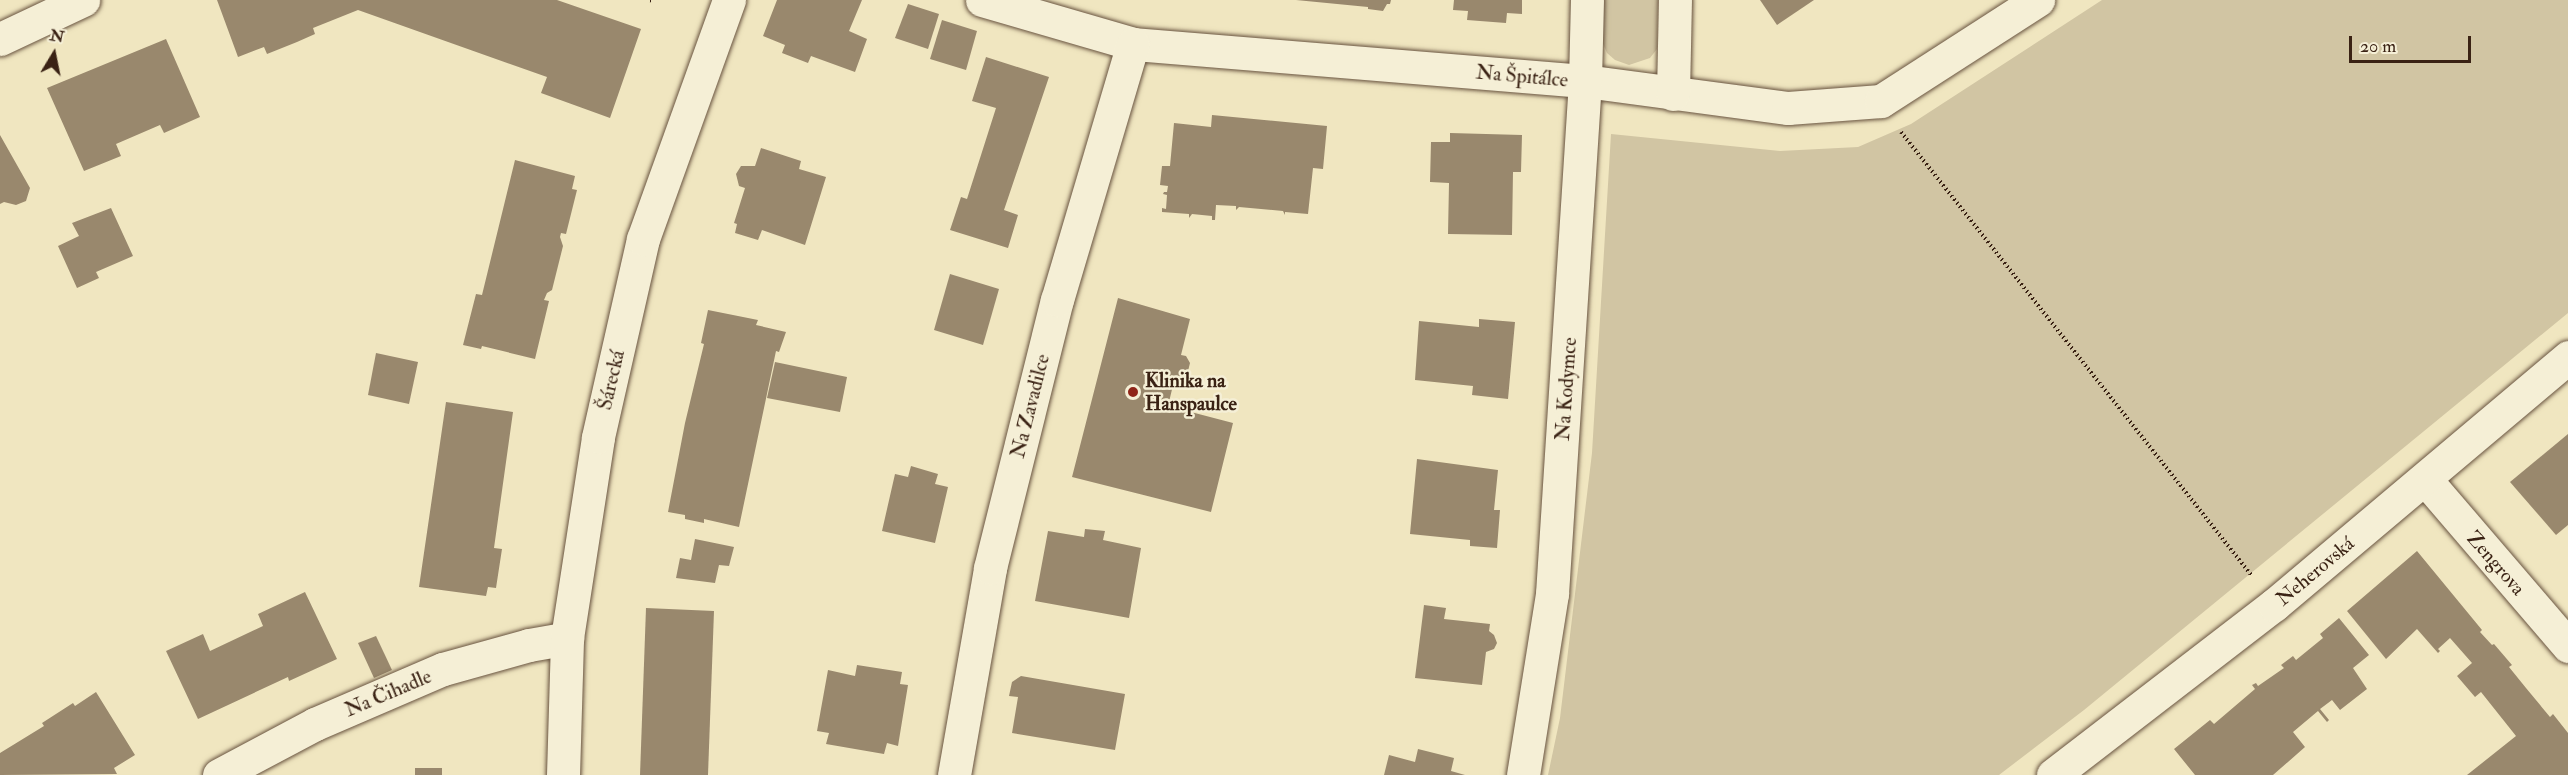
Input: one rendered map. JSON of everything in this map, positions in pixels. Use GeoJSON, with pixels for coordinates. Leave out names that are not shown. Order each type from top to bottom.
{"type":"FeatureCollection","features":[{"type":"Feature","properties":{"kind":"street"},"geometry":{"type":"LineString","coordinates":[[0,39],[83,0]]}},
{"type":"Feature","properties":{"kind":"street","name":"Šárecká"},"geometry":{"type":"LineString","coordinates":[[563,775],[567,638],[598,436],[643,239],[729,0]]}},
{"type":"Feature","properties":{"kind":"street","name":"Na Špitálce"},"geometry":{"type":"LineString","coordinates":[[982,0],[1132,44],[1585,81],[1788,108],[1881,100],[2038,0]]}},
{"type":"Feature","properties":{"kind":"street","name":"Na Kodymce"},"geometry":{"type":"LineString","coordinates":[[1523,775],[1552,594],[1585,81],[1587,0]]}},
{"type":"Feature","properties":{"kind":"street"},"geometry":{"type":"LineString","coordinates":[[1672,94],[1674,0]]}},
{"type":"Feature","properties":{"kind":"street","name":"Na Zavadilce"},"geometry":{"type":"LineString","coordinates":[[954,775],[990,568],[1057,300],[1132,44]]}},
{"type":"Feature","properties":{"kind":"street","name":"Neherovská"},"geometry":{"type":"LineString","coordinates":[[2053,775],[2274,605],[2568,357]]}},
{"type":"Feature","properties":{"kind":"street","name":"Zengrova"},"geometry":{"type":"LineString","coordinates":[[2425,479],[2568,646]]}},
{"type":"Feature","properties":{"kind":"street","name":"Na Čihadle"},"geometry":{"type":"LineString","coordinates":[[219,775],[315,724],[443,669],[529,645],[567,638]]}},
{"type":"Feature","properties":{"kind":"path"},"geometry":{"type":"LineString","coordinates":[[1898,124],[1899,130],[2227,545]]}},
{"type":"Feature","properties":{"kind":"shaded area"},"geometry":{"type":"Polygon","coordinates":[[[1602,0],[1658,0],[1657,49],[1650,58],[1629,65],[1615,60],[1607,53],[1601,39],[1602,0]]]}},
{"type":"Feature","properties":{"kind":"shaded area"},"geometry":{"type":"Polygon","coordinates":[[[2102,0],[2568,0],[2568,313],[2084,710],[1999,775],[1548,775],[1560,718],[1592,453],[1611,134],[1780,151],[1858,147],[1911,124],[2102,0]]]}},
{"type":"Feature","properties":{"kind":"building"},"geometry":{"type":"Polygon","coordinates":[[[217,0],[557,0],[641,29],[610,118],[541,93],[547,77],[358,10],[313,28],[315,34],[267,54],[264,47],[238,57],[217,0]]]}},
{"type":"Feature","properties":{"kind":"building"},"geometry":{"type":"Polygon","coordinates":[[[777,0],[862,0],[849,31],[867,39],[855,72],[811,56],[808,63],[782,53],[785,45],[763,36],[777,0]]]}},
{"type":"Feature","properties":{"kind":"building"},"geometry":{"type":"Polygon","coordinates":[[[1296,0],[1391,0],[1383,11],[1368,9],[1368,7],[1296,0]]]}},
{"type":"Feature","properties":{"kind":"building"},"geometry":{"type":"Polygon","coordinates":[[[1454,0],[1522,0],[1522,14],[1507,13],[1506,23],[1467,20],[1468,11],[1453,10],[1454,0]]]}},
{"type":"Feature","properties":{"kind":"building"},"geometry":{"type":"Polygon","coordinates":[[[1760,0],[1814,0],[1777,25],[1760,0]]]}},
{"type":"Feature","properties":{"kind":"building"},"geometry":{"type":"Polygon","coordinates":[[[908,4],[939,14],[928,49],[895,38],[908,4]]]}},
{"type":"Feature","properties":{"kind":"building"},"geometry":{"type":"Polygon","coordinates":[[[942,20],[977,31],[966,70],[930,59],[942,20]]]}},
{"type":"Feature","properties":{"kind":"building"},"geometry":{"type":"Polygon","coordinates":[[[166,39],[200,117],[164,133],[160,125],[116,144],[121,156],[84,171],[47,88],[166,39]]]}},
{"type":"Feature","properties":{"kind":"building"},"geometry":{"type":"Polygon","coordinates":[[[986,57],[1049,77],[1004,210],[1018,215],[1008,248],[950,230],[961,197],[967,199],[996,108],[972,101],[986,57]]]}},
{"type":"Feature","properties":{"kind":"building"},"geometry":{"type":"Polygon","coordinates":[[[1212,115],[1327,126],[1323,169],[1313,168],[1308,214],[1285,212],[1285,215],[1283,211],[1239,207],[1236,210],[1236,206],[1216,205],[1215,220],[1212,220],[1212,216],[1192,214],[1189,218],[1189,214],[1162,212],[1162,208],[1166,209],[1167,195],[1163,194],[1167,192],[1168,186],[1160,185],[1162,166],[1170,166],[1174,123],[1211,127],[1212,115]]]}},
{"type":"Feature","properties":{"kind":"building"},"geometry":{"type":"Polygon","coordinates":[[[1450,133],[1522,135],[1521,172],[1513,172],[1512,235],[1448,234],[1449,183],[1430,182],[1431,142],[1450,142],[1450,133]]]}},
{"type":"Feature","properties":{"kind":"building"},"geometry":{"type":"Polygon","coordinates":[[[0,135],[30,188],[26,201],[16,205],[4,202],[0,204],[0,135]]]}},
{"type":"Feature","properties":{"kind":"building"},"geometry":{"type":"Polygon","coordinates":[[[761,148],[801,161],[799,169],[826,177],[805,245],[762,230],[758,240],[735,233],[737,224],[734,223],[745,188],[739,186],[736,174],[741,166],[755,166],[761,148]]]}},
{"type":"Feature","properties":{"kind":"building"},"geometry":{"type":"Polygon","coordinates":[[[515,160],[575,176],[572,189],[577,190],[566,234],[561,233],[560,237],[563,246],[552,290],[547,293],[544,300],[549,301],[535,359],[482,346],[481,349],[463,345],[476,294],[482,295],[515,160]]]}},
{"type":"Feature","properties":{"kind":"building"},"geometry":{"type":"Polygon","coordinates":[[[111,208],[133,256],[96,272],[99,278],[77,288],[58,246],[79,236],[72,223],[111,208]]]}},
{"type":"Feature","properties":{"kind":"building"},"geometry":{"type":"Polygon","coordinates":[[[950,274],[999,289],[983,345],[934,330],[950,274]]]}},
{"type":"Feature","properties":{"kind":"building","name":"Klinika na Hanspaulce"},"geometry":{"type":"Polygon","coordinates":[[[1118,298],[1190,319],[1181,355],[1186,356],[1190,363],[1187,375],[1179,379],[1175,377],[1168,406],[1233,423],[1211,512],[1072,477],[1118,298]]]}},
{"type":"Feature","properties":{"kind":"building"},"geometry":{"type":"Polygon","coordinates":[[[708,310],[758,320],[756,325],[786,332],[779,352],[776,351],[739,527],[704,519],[704,523],[685,519],[685,515],[668,512],[685,423],[704,344],[701,343],[708,310]]]}},
{"type":"Feature","properties":{"kind":"building"},"geometry":{"type":"Polygon","coordinates":[[[1479,319],[1515,322],[1508,399],[1472,395],[1473,386],[1415,380],[1419,321],[1479,327],[1479,319]]]}},
{"type":"Feature","properties":{"kind":"building"},"geometry":{"type":"Polygon","coordinates":[[[376,353],[418,362],[409,404],[368,395],[376,353]]]}},
{"type":"Feature","properties":{"kind":"building"},"geometry":{"type":"Polygon","coordinates":[[[775,362],[847,377],[840,412],[767,398],[775,362]]]}},
{"type":"Feature","properties":{"kind":"building"},"geometry":{"type":"Polygon","coordinates":[[[446,402],[513,412],[494,548],[502,549],[496,588],[488,587],[486,596],[419,587],[446,402]]]}},
{"type":"Feature","properties":{"kind":"building"},"geometry":{"type":"Polygon","coordinates":[[[2568,434],[2568,525],[2556,535],[2510,482],[2568,434]]]}},
{"type":"Feature","properties":{"kind":"building"},"geometry":{"type":"Polygon","coordinates":[[[1417,459],[1498,470],[1494,510],[1500,510],[1497,548],[1470,546],[1470,540],[1410,534],[1417,459]]]}},
{"type":"Feature","properties":{"kind":"building"},"geometry":{"type":"Polygon","coordinates":[[[911,466],[938,474],[935,484],[948,487],[935,543],[882,531],[895,474],[908,477],[911,466]]]}},
{"type":"Feature","properties":{"kind":"building"},"geometry":{"type":"Polygon","coordinates":[[[1085,529],[1105,531],[1103,540],[1141,548],[1129,618],[1035,601],[1048,531],[1084,537],[1085,529]]]}},
{"type":"Feature","properties":{"kind":"building"},"geometry":{"type":"Polygon","coordinates":[[[695,539],[734,547],[729,566],[719,565],[715,583],[676,578],[680,558],[691,560],[695,539]]]}},
{"type":"Feature","properties":{"kind":"building"},"geometry":{"type":"Polygon","coordinates":[[[2417,551],[2482,630],[2480,632],[2512,665],[2509,667],[2550,717],[2553,714],[2568,733],[2568,775],[2467,775],[2516,736],[2481,692],[2475,697],[2457,676],[2472,663],[2450,638],[2438,649],[2440,651],[2438,653],[2417,629],[2386,659],[2347,611],[2417,551]]]}},
{"type":"Feature","properties":{"kind":"building"},"geometry":{"type":"Polygon","coordinates":[[[305,592],[337,659],[289,681],[288,677],[198,719],[166,651],[203,634],[210,651],[263,626],[258,614],[305,592]]]}},
{"type":"Feature","properties":{"kind":"building"},"geometry":{"type":"Polygon","coordinates":[[[1424,605],[1446,608],[1444,619],[1490,624],[1489,631],[1494,635],[1497,643],[1494,649],[1486,652],[1482,685],[1415,678],[1424,605]]]}},
{"type":"Feature","properties":{"kind":"building"},"geometry":{"type":"Polygon","coordinates":[[[646,608],[714,611],[708,775],[640,775],[646,608]]]}},
{"type":"Feature","properties":{"kind":"building"},"geometry":{"type":"Polygon","coordinates":[[[2339,618],[2369,655],[2353,668],[2367,689],[2340,710],[2332,700],[2320,709],[2329,720],[2327,722],[2318,711],[2293,732],[2305,747],[2273,775],[2195,775],[2174,749],[2210,720],[2214,724],[2255,689],[2252,685],[2256,683],[2258,686],[2284,668],[2281,665],[2293,656],[2296,660],[2323,638],[2320,634],[2339,618]]]}},
{"type":"Feature","properties":{"kind":"building"},"geometry":{"type":"Polygon","coordinates":[[[376,636],[392,670],[374,678],[358,643],[376,636]]]}},
{"type":"Feature","properties":{"kind":"building"},"geometry":{"type":"Polygon","coordinates":[[[857,665],[902,672],[900,684],[908,685],[898,746],[887,743],[884,754],[826,744],[829,733],[817,731],[828,670],[855,676],[857,665]]]}},
{"type":"Feature","properties":{"kind":"building"},"geometry":{"type":"Polygon","coordinates":[[[1021,676],[1125,694],[1115,750],[1012,733],[1018,697],[1009,696],[1012,682],[1021,676]]]}},
{"type":"Feature","properties":{"kind":"building"},"geometry":{"type":"Polygon","coordinates":[[[96,692],[135,755],[114,768],[117,774],[0,775],[0,753],[44,726],[42,723],[73,703],[75,706],[96,692]]]}},
{"type":"Feature","properties":{"kind":"building"},"geometry":{"type":"Polygon","coordinates":[[[1418,749],[1454,758],[1451,771],[1465,775],[1384,775],[1389,755],[1415,762],[1418,749]]]}},
{"type":"Feature","properties":{"kind":"building"},"geometry":{"type":"Polygon","coordinates":[[[415,768],[442,768],[442,775],[415,775],[415,768]]]}},
{"type":"Feature","properties":{"kind":"place","name":"Klinika na Hanspaulce"},"geometry":{"type":"Point","coordinates":[1133,392]}}]}
